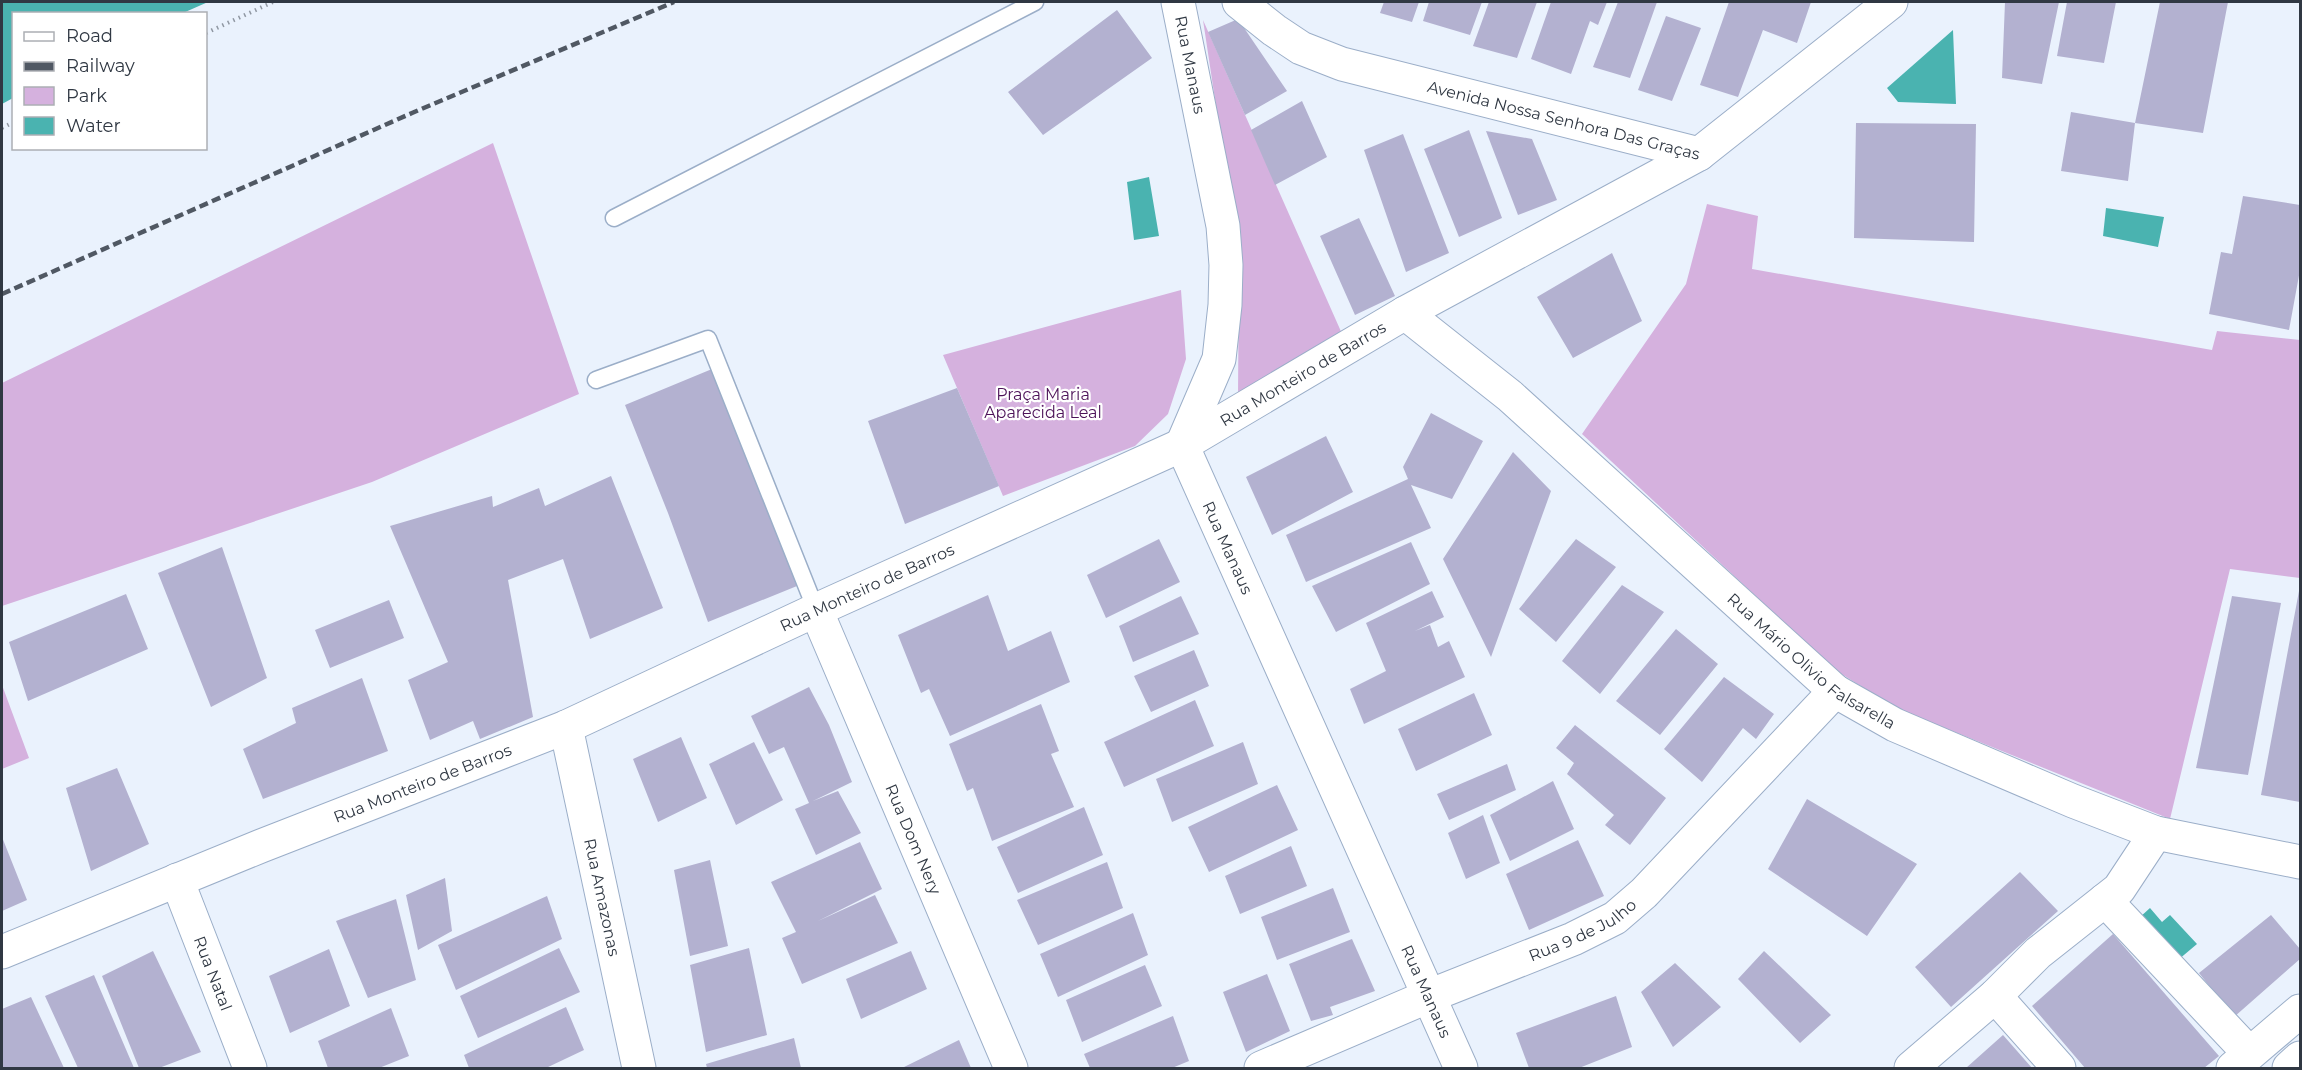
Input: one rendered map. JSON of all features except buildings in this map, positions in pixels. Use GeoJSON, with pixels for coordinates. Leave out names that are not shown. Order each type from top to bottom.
{"type":"FeatureCollection","features":[{"type":"Feature","properties":{"kind":"street","name":"Rua Manaus"},"geometry":{"type":"LineString","coordinates":[[1178,2],[1223,226],[1226,264],[1225,305],[1219,359],[1182,445],[1461,1068]]}},
{"type":"Feature","properties":{"kind":"street","name":"Avenida Nossa Senhora Das Graças"},"geometry":{"type":"LineString","coordinates":[[1239,2],[1301,48],[1342,64],[1699,154],[1891,2]]}},
{"type":"Feature","properties":{"kind":"street","name":"Rua Monteiro de Barros"},"geometry":{"type":"LineString","coordinates":[[2,952],[177,880],[566,727],[816,610],[1182,445],[1405,313],[1699,154]]}},
{"type":"Feature","properties":{"kind":"street","name":"Rua Mário Olivio Falsarella"},"geometry":{"type":"LineString","coordinates":[[1405,313],[1510,396],[1835,691],[1895,725],[2073,801],[2156,833],[2301,862]]}},
{"type":"Feature","properties":{"kind":"street","name":"Rua Dom Nery"},"geometry":{"type":"LineString","coordinates":[[816,610],[1011,1068]]}},
{"type":"Feature","properties":{"kind":"street","name":"Rua 9 de Julho"},"geometry":{"type":"LineString","coordinates":[[1261,1068],[1429,996],[1573,939],[1615,918],[1644,893],[1835,691]]}},
{"type":"Feature","properties":{"kind":"street","name":"Rua Amazonas"},"geometry":{"type":"LineString","coordinates":[[566,727],[639,1068]]}},
{"type":"Feature","properties":{"kind":"street"},"geometry":{"type":"LineString","coordinates":[[1911,1068],[1995,996],[2038,953],[2119,889],[2156,833]]}},
{"type":"Feature","properties":{"kind":"street","name":"Rua Natal"},"geometry":{"type":"LineString","coordinates":[[177,880],[250,1068]]}},
{"type":"Feature","properties":{"kind":"street"},"geometry":{"type":"LineString","coordinates":[[2105,900],[2241,1060],[2301,1011]]}},
{"type":"Feature","properties":{"kind":"street"},"geometry":{"type":"LineString","coordinates":[[1995,996],[2059,1068]]}},
{"type":"Feature","properties":{"kind":"street"},"geometry":{"type":"LineString","coordinates":[[2289,1068],[2301,1058]]}},
{"type":"Feature","properties":{"kind":"lane"},"geometry":{"type":"LineString","coordinates":[[614,218],[1035,2]]}},
{"type":"Feature","properties":{"kind":"lane"},"geometry":{"type":"LineString","coordinates":[[596,380],[708,339],[816,610]]}},
{"type":"Feature","properties":{"kind":"path"},"geometry":{"type":"LineString","coordinates":[[207,33],[273,2]]}},
{"type":"Feature","properties":{"kind":"green space"},"geometry":{"type":"Polygon","coordinates":[[[1203,20],[1343,336],[1238,395],[1239,258],[1203,20]]]}},
{"type":"Feature","properties":{"kind":"green space"},"geometry":{"type":"Polygon","coordinates":[[[493,143],[579,394],[372,482],[2,606],[2,383],[493,143]]]}},
{"type":"Feature","properties":{"kind":"green space"},"geometry":{"type":"Polygon","coordinates":[[[1707,204],[1758,216],[1752,269],[2212,350],[2217,331],[2300,340],[2300,578],[2230,569],[2170,819],[1898,709],[1835,670],[1582,434],[1686,284],[1707,204]]]}},
{"type":"Feature","properties":{"kind":"green space","name":"Praça Maria Aparecida Leal"},"geometry":{"type":"Polygon","coordinates":[[[1181,290],[1186,359],[1168,414],[1135,446],[1003,496],[943,355],[1181,290]]]}},
{"type":"Feature","properties":{"kind":"green space"},"geometry":{"type":"Polygon","coordinates":[[[2,685],[29,758],[2,769],[2,685]]]}},
{"type":"Feature","properties":{"kind":"water"},"geometry":{"type":"Polygon","coordinates":[[[2,2],[208,2],[185,12],[12,12],[12,99],[2,104],[2,2]]]}},
{"type":"Feature","properties":{"kind":"water"},"geometry":{"type":"Polygon","coordinates":[[[1953,30],[1956,104],[1898,102],[1887,88],[1953,30]]]}},
{"type":"Feature","properties":{"kind":"water"},"geometry":{"type":"Polygon","coordinates":[[[1149,177],[1159,236],[1134,240],[1127,182],[1149,177]]]}},
{"type":"Feature","properties":{"kind":"water"},"geometry":{"type":"Polygon","coordinates":[[[2106,208],[2164,217],[2158,247],[2103,236],[2106,208]]]}},
{"type":"Feature","properties":{"kind":"water"},"geometry":{"type":"Polygon","coordinates":[[[2150,908],[2162,922],[2170,915],[2197,944],[2178,960],[2139,918],[2150,908]]]}},
{"type":"Feature","properties":{"kind":"railway"},"geometry":{"type":"LineString","coordinates":[[2,294],[412,113],[674,2]]}}]}
